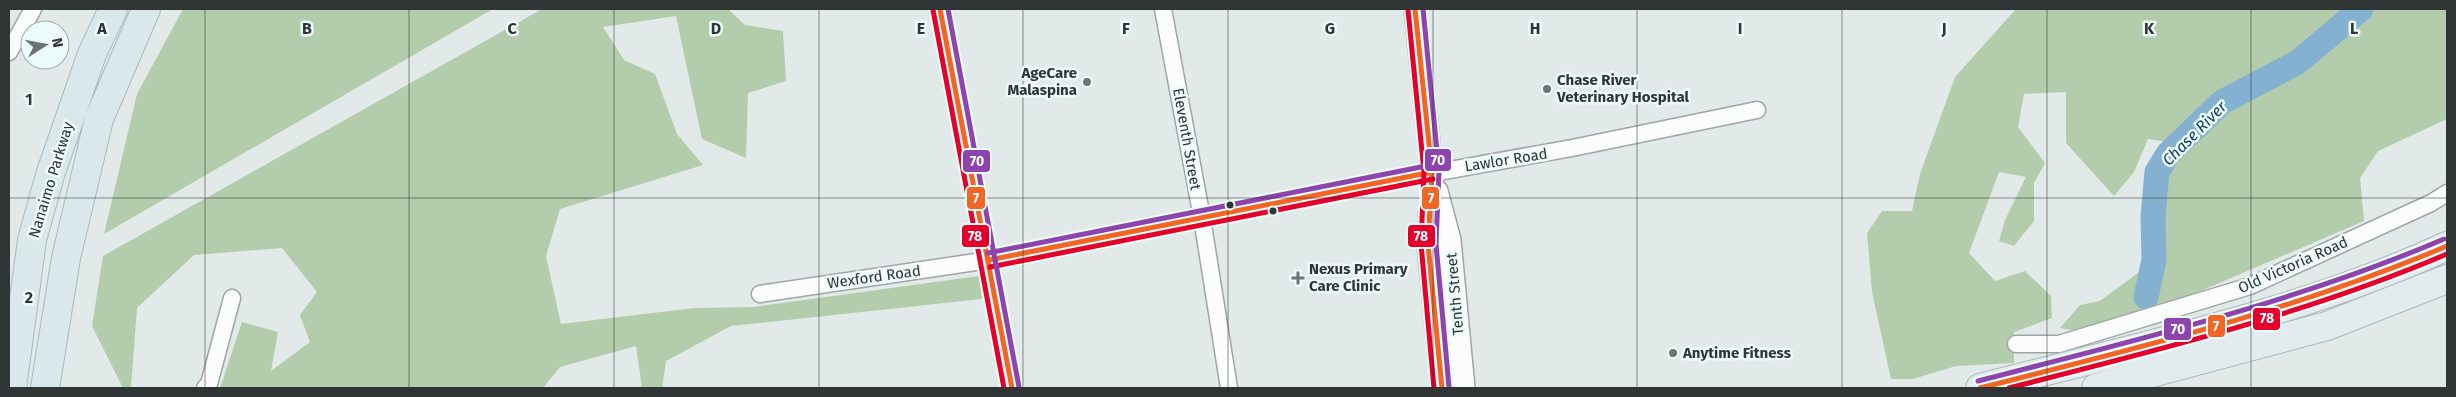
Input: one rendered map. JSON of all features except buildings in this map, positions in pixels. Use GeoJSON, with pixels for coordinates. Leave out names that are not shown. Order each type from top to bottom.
{"type":"FeatureCollection","features":[{"type":"Feature","properties":{"kind":"highway","name":"Nanaimo Parkway"},"geometry":{"type":"LineString","coordinates":[[12,388],[32,240],[50,175],[92,54],[114,9]]}},
{"type":"Feature","properties":{"kind":"highway","name":"Nanaimo Parkway"},"geometry":{"type":"LineString","coordinates":[[45,388],[60,291],[99,119],[146,9]]}},
{"type":"Feature","properties":{"kind":"highway"},"geometry":{"type":"LineString","coordinates":[[1980,388],[2306,302],[2397,269],[2447,246]]}},
{"type":"Feature","properties":{"kind":"highway"},"geometry":{"type":"LineString","coordinates":[[2108,385],[2327,326],[2447,279]]}},
{"type":"Feature","properties":{"kind":"highway"},"geometry":{"type":"LineString","coordinates":[[2108,385],[2150,388]]}},
{"type":"Feature","properties":{"kind":"street"},"geometry":{"type":"LineString","coordinates":[[9,52],[34,9]]}},
{"type":"Feature","properties":{"kind":"street"},"geometry":{"type":"LineString","coordinates":[[940,9],[1012,388]]}},
{"type":"Feature","properties":{"kind":"street","name":"Eleventh Street"},"geometry":{"type":"LineString","coordinates":[[1163,9],[1202,218],[1229,388]]}},
{"type":"Feature","properties":{"kind":"street","name":"Tenth Street"},"geometry":{"type":"LineString","coordinates":[[1414,9],[1432,172],[1450,240],[1464,388]]}},
{"type":"Feature","properties":{"kind":"street","name":"Lawlor Road"},"geometry":{"type":"LineString","coordinates":[[989,260],[1432,172],[1572,148],[1757,110]]}},
{"type":"Feature","properties":{"kind":"street","name":"Tenth Street"},"geometry":{"type":"LineString","coordinates":[[1432,172],[1428,244],[1442,388]]}},
{"type":"Feature","properties":{"kind":"street","name":"Old Victoria Road"},"geometry":{"type":"LineString","coordinates":[[2016,344],[2059,344],[2250,286],[2431,204],[2447,193]]}},
{"type":"Feature","properties":{"kind":"street","name":"Wexford Road"},"geometry":{"type":"LineString","coordinates":[[760,294],[989,260]]}},
{"type":"Feature","properties":{"kind":"street"},"geometry":{"type":"LineString","coordinates":[[205,388],[209,384],[232,298]]}},
{"type":"Feature","properties":{"kind":"green space"},"geometry":{"type":"Polygon","coordinates":[[[183,9],[493,9],[104,234],[137,94],[183,9]]]}},
{"type":"Feature","properties":{"kind":"green space"},"geometry":{"type":"Polygon","coordinates":[[[542,9],[728,9],[745,25],[783,31],[786,81],[748,93],[746,158],[702,139],[676,16],[603,27],[624,60],[655,74],[677,134],[703,165],[560,209],[546,256],[561,324],[694,308],[753,307],[979,276],[982,299],[731,326],[666,361],[662,388],[642,388],[636,346],[560,367],[543,388],[220,388],[242,322],[278,332],[271,371],[310,342],[300,315],[317,292],[282,248],[194,255],[137,308],[131,388],[123,388],[92,326],[103,256],[542,9]]]}},
{"type":"Feature","properties":{"kind":"green space"},"geometry":{"type":"Polygon","coordinates":[[[2016,9],[2447,9],[2447,119],[2378,151],[2360,178],[2364,221],[2189,296],[2078,331],[2060,328],[2080,305],[2100,301],[2146,267],[2155,182],[2168,142],[2148,139],[2134,172],[2114,196],[2066,143],[2066,92],[2024,94],[2018,127],[2045,163],[2034,183],[2034,221],[2014,246],[1999,241],[2005,220],[2026,177],[1999,172],[1969,253],[1995,281],[2025,271],[2051,296],[2052,318],[2014,332],[2014,363],[1956,366],[1913,379],[1891,379],[1872,292],[1867,233],[1882,211],[1912,211],[1920,174],[1955,77],[2016,9]]]}},
{"type":"Feature","properties":{"kind":"waterway","name":"Chase River"},"geometry":{"type":"LineString","coordinates":[[2146,297],[2154,260],[2153,216],[2157,172],[2168,154],[2222,102],[2298,62],[2361,9]]}},
{"type":"Feature","properties":{"kind":"transit line","name":"7"},"geometry":{"type":"LineString","coordinates":[[940,9],[1012,388]]}},
{"type":"Feature","properties":{"kind":"transit line","name":"70"},"geometry":{"type":"LineString","coordinates":[[948,9],[1019,387]]}},
{"type":"Feature","properties":{"kind":"transit line","name":"7"},"geometry":{"type":"LineString","coordinates":[[1415,9],[1432,172],[1428,244],[1442,388]]}},
{"type":"Feature","properties":{"kind":"transit line","name":"70"},"geometry":{"type":"LineString","coordinates":[[1423,9],[1439,171],[1436,244],[1449,387]]}},
{"type":"Feature","properties":{"kind":"transit line","name":"78"},"geometry":{"type":"LineString","coordinates":[[933,10],[1004,388]]}},
{"type":"Feature","properties":{"kind":"transit line","name":"78"},"geometry":{"type":"LineString","coordinates":[[1408,10],[1424,172],[1421,244],[1434,388]]}},
{"type":"Feature","properties":{"kind":"transit line","name":"70"},"geometry":{"type":"LineString","coordinates":[[988,253],[1431,165]]}},
{"type":"Feature","properties":{"kind":"transit line","name":"7"},"geometry":{"type":"LineString","coordinates":[[989,260],[1432,172]]}},
{"type":"Feature","properties":{"kind":"transit line","name":"78"},"geometry":{"type":"LineString","coordinates":[[990,267],[1433,179]]}},
{"type":"Feature","properties":{"kind":"transit line","name":"70"},"geometry":{"type":"LineString","coordinates":[[1978,381],[2214,319],[2330,282],[2444,239]]}},
{"type":"Feature","properties":{"kind":"transit line","name":"7"},"geometry":{"type":"LineString","coordinates":[[1980,388],[2098,358],[2275,309],[2333,290],[2447,246]]}},
{"type":"Feature","properties":{"kind":"transit line","name":"78"},"geometry":{"type":"LineString","coordinates":[[2009,388],[2176,345],[2286,313],[2340,295],[2447,254]]}},
{"type":"Feature","properties":{"kind":"place","name":"AgeCare Malaspina"},"geometry":{"type":"Point","coordinates":[1087,82]}},
{"type":"Feature","properties":{"kind":"place","name":"Chase River Veterinary Hospital"},"geometry":{"type":"Point","coordinates":[1547,89]}},
{"type":"Feature","properties":{"kind":"place","name":"Nexus Primary Care Clinic"},"geometry":{"type":"Point","coordinates":[1298,278]}},
{"type":"Feature","properties":{"kind":"place","name":"Anytime Fitness"},"geometry":{"type":"Point","coordinates":[1673,353]}}]}
